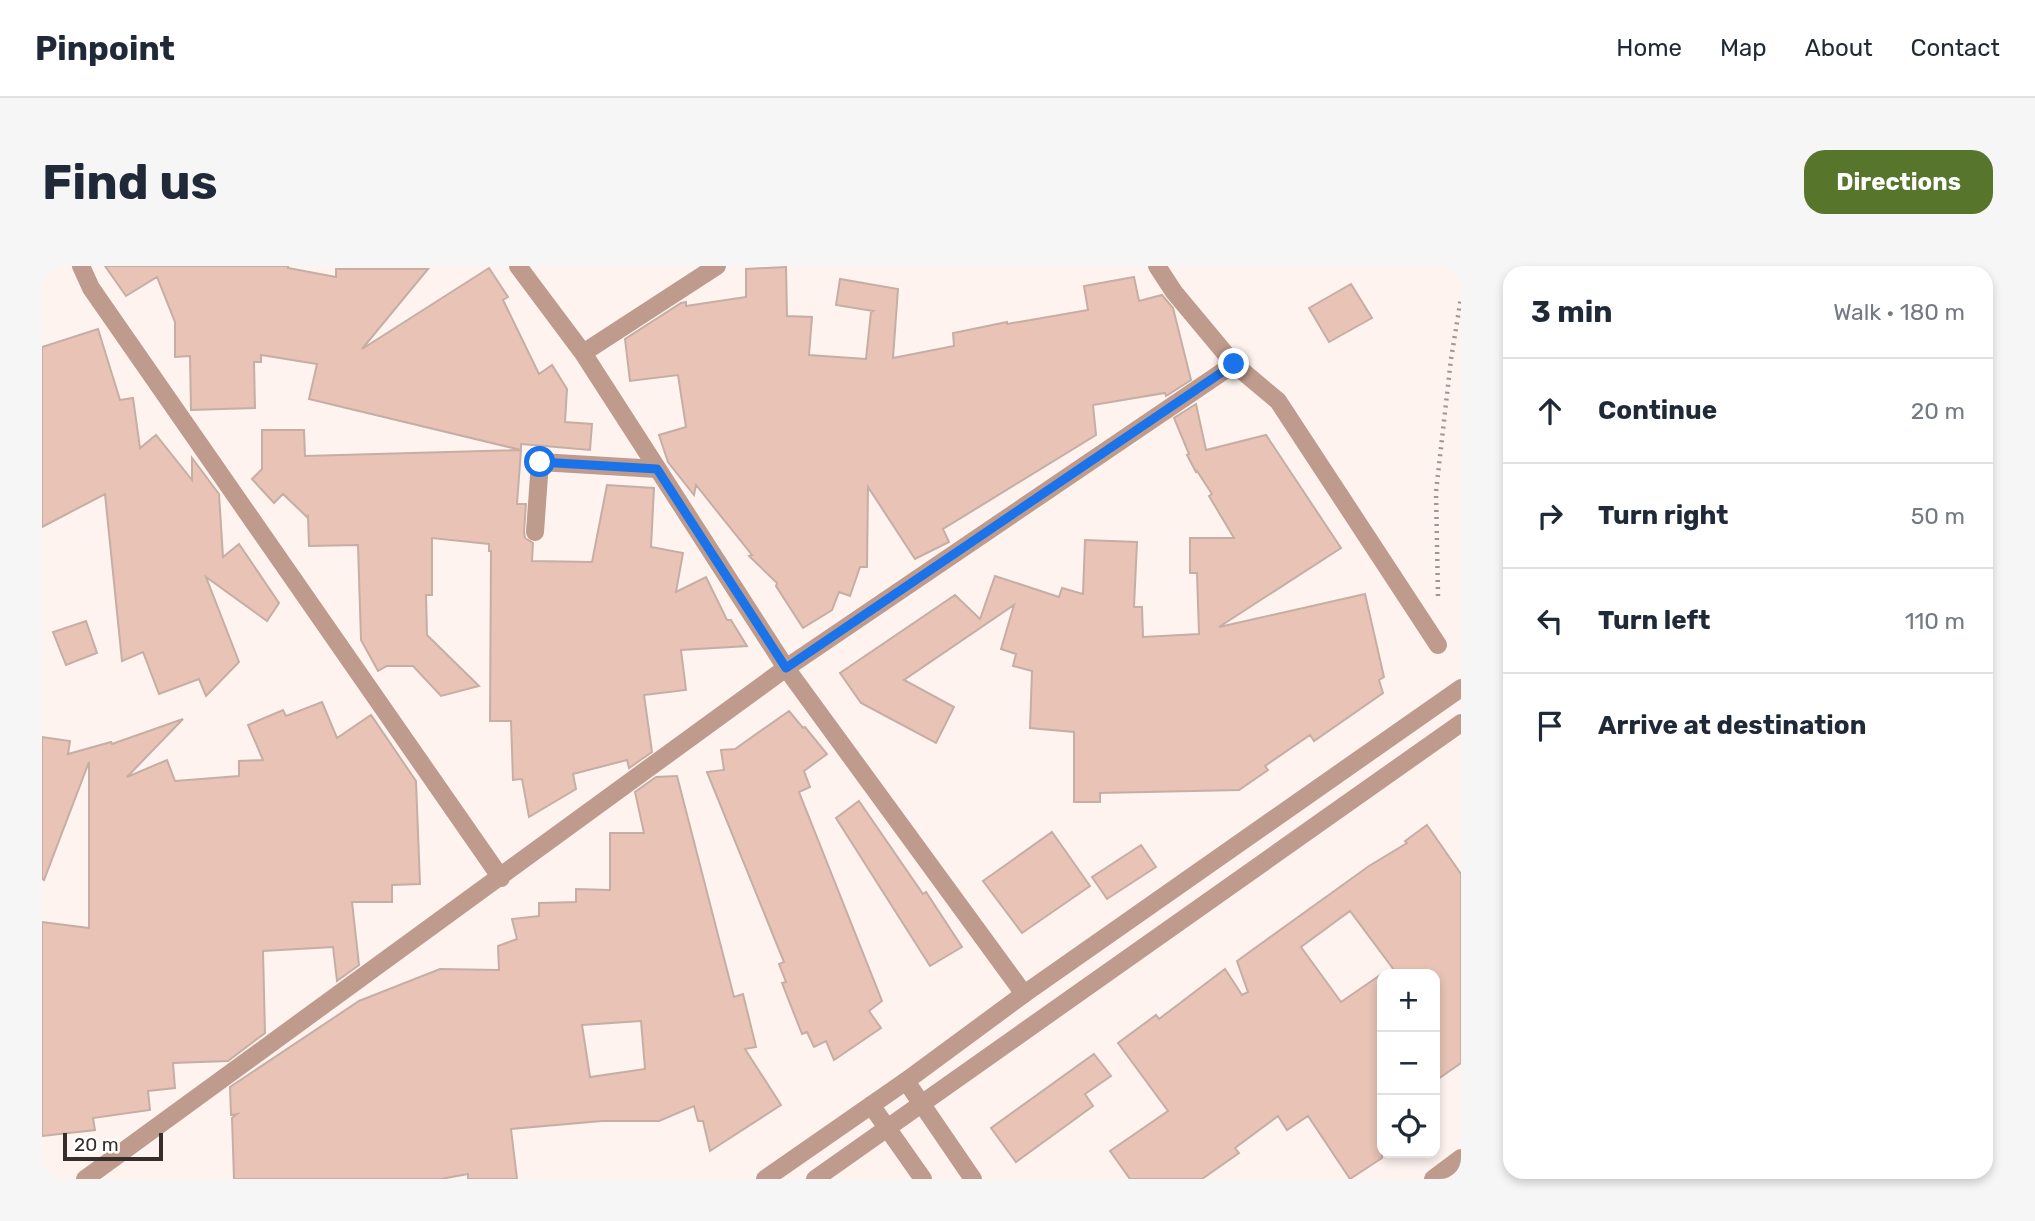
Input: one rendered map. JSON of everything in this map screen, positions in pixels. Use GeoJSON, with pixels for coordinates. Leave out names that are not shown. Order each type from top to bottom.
{"type":"FeatureCollection","features":[{"type":"Feature","properties":{"kind":"street"},"geometry":{"type":"LineString","coordinates":[[81,266],[91,288],[501,877]]}},
{"type":"Feature","properties":{"kind":"street"},"geometry":{"type":"LineString","coordinates":[[518,266],[583,353],[786,668],[1024,994]]}},
{"type":"Feature","properties":{"kind":"street"},"geometry":{"type":"LineString","coordinates":[[583,353],[717,266]]}},
{"type":"Feature","properties":{"kind":"street"},"geometry":{"type":"LineString","coordinates":[[1157,266],[1174,292],[1234,364],[1278,401],[1438,645]]}},
{"type":"Feature","properties":{"kind":"street"},"geometry":{"type":"LineString","coordinates":[[85,1179],[786,668],[1234,364]]}},
{"type":"Feature","properties":{"kind":"street"},"geometry":{"type":"LineString","coordinates":[[534,532],[540,462],[657,469]]}},
{"type":"Feature","properties":{"kind":"street"},"geometry":{"type":"LineString","coordinates":[[765,1179],[1461,688]]}},
{"type":"Feature","properties":{"kind":"street"},"geometry":{"type":"LineString","coordinates":[[815,1179],[1461,723]]}},
{"type":"Feature","properties":{"kind":"street"},"geometry":{"type":"LineString","coordinates":[[906,1081],[973,1179]]}},
{"type":"Feature","properties":{"kind":"street"},"geometry":{"type":"LineString","coordinates":[[872,1105],[923,1179]]}},
{"type":"Feature","properties":{"kind":"street"},"geometry":{"type":"LineString","coordinates":[[1433,1179],[1461,1158]]}},
{"type":"Feature","properties":{"kind":"path"},"geometry":{"type":"LineString","coordinates":[[1438,645],[1436,492],[1451,359],[1461,298]]}},
{"type":"Feature","properties":{"kind":"building"},"geometry":{"type":"Polygon","coordinates":[[[105,266],[288,266],[336,277],[336,269],[428,269],[362,349],[489,268],[508,297],[503,300],[539,374],[552,365],[567,389],[565,422],[592,424],[590,450],[521,444],[521,450],[309,399],[317,364],[261,355],[261,362],[254,362],[255,408],[191,410],[190,356],[175,357],[175,322],[157,277],[126,296],[105,266]]]}},
{"type":"Feature","properties":{"kind":"building"},"geometry":{"type":"Polygon","coordinates":[[[786,267],[787,316],[812,317],[809,355],[866,359],[873,311],[836,305],[840,279],[898,289],[893,358],[954,346],[953,333],[1088,310],[1084,286],[1134,277],[1139,301],[1162,295],[1173,308],[1191,380],[1166,396],[1165,393],[1093,405],[1096,435],[943,529],[949,542],[915,559],[868,487],[867,567],[860,567],[850,596],[839,592],[832,610],[803,628],[776,586],[777,583],[749,556],[752,555],[696,485],[694,495],[668,462],[659,435],[686,427],[678,375],[630,381],[625,339],[681,303],[686,302],[686,306],[746,297],[746,269],[786,267]]]}},
{"type":"Feature","properties":{"kind":"building"},"geometry":{"type":"Polygon","coordinates":[[[1351,284],[1372,318],[1329,342],[1309,308],[1351,284]]]}},
{"type":"Feature","properties":{"kind":"building"},"geometry":{"type":"Polygon","coordinates":[[[98,329],[120,400],[133,398],[140,448],[156,435],[192,480],[192,458],[219,494],[223,557],[239,544],[279,603],[267,621],[206,577],[239,662],[206,696],[199,679],[159,694],[143,652],[122,661],[105,494],[42,527],[42,347],[98,329]]]}},
{"type":"Feature","properties":{"kind":"building"},"geometry":{"type":"Polygon","coordinates":[[[1196,404],[1206,450],[1266,435],[1341,548],[1219,627],[1365,594],[1384,677],[1379,680],[1383,693],[1314,741],[1310,735],[1265,766],[1268,770],[1239,790],[1100,793],[1100,802],[1074,802],[1074,732],[1030,728],[1032,671],[1013,666],[1016,654],[1001,649],[1014,605],[904,680],[954,707],[936,743],[861,703],[840,673],[955,595],[980,619],[995,576],[1059,597],[1062,588],[1083,594],[1085,540],[1137,542],[1134,607],[1142,607],[1143,637],[1199,634],[1197,573],[1190,573],[1190,538],[1234,538],[1209,496],[1212,494],[1187,455],[1189,454],[1174,418],[1196,404]]]}},
{"type":"Feature","properties":{"kind":"building"},"geometry":{"type":"Polygon","coordinates":[[[262,430],[304,430],[305,456],[521,450],[517,504],[526,504],[524,532],[525,538],[533,543],[532,561],[592,562],[607,485],[654,488],[651,547],[683,553],[676,592],[706,577],[727,620],[731,620],[747,646],[681,650],[686,690],[644,695],[652,752],[629,768],[627,760],[573,774],[576,789],[529,817],[522,779],[513,780],[511,721],[490,721],[489,544],[432,538],[432,595],[426,595],[427,635],[479,686],[441,696],[413,666],[387,666],[378,671],[361,640],[358,545],[309,546],[308,516],[283,494],[274,503],[252,479],[262,469],[262,430]]]}},
{"type":"Feature","properties":{"kind":"building"},"geometry":{"type":"Polygon","coordinates":[[[86,621],[97,653],[66,665],[53,632],[86,621]]]}},
{"type":"Feature","properties":{"kind":"building"},"geometry":{"type":"Polygon","coordinates":[[[322,702],[337,738],[371,715],[416,781],[420,884],[392,885],[392,902],[352,902],[359,965],[337,981],[333,947],[263,951],[265,1033],[228,1061],[173,1063],[175,1088],[148,1091],[150,1110],[93,1118],[95,1130],[42,1136],[42,922],[89,928],[89,762],[44,880],[42,737],[70,741],[68,754],[111,742],[112,744],[183,719],[127,777],[167,760],[175,781],[239,776],[239,761],[263,760],[248,725],[283,710],[286,716],[322,702]]]}},
{"type":"Feature","properties":{"kind":"building"},"geometry":{"type":"Polygon","coordinates":[[[789,711],[827,754],[804,771],[810,787],[799,792],[882,1001],[869,1011],[881,1028],[834,1060],[826,1041],[814,1047],[807,1032],[802,1034],[782,983],[786,982],[779,964],[784,962],[707,772],[724,770],[721,750],[735,749],[789,711]]]}},
{"type":"Feature","properties":{"kind":"building"},"geometry":{"type":"Polygon","coordinates":[[[677,776],[734,997],[743,994],[756,1047],[745,1049],[781,1105],[710,1151],[703,1121],[698,1121],[694,1106],[659,1121],[602,1121],[511,1129],[517,1179],[468,1179],[468,1174],[441,1179],[234,1179],[232,1118],[237,1114],[231,1115],[230,1087],[359,1001],[440,969],[499,970],[498,946],[517,939],[512,919],[539,916],[539,903],[576,902],[576,889],[610,890],[610,833],[644,833],[635,792],[656,777],[677,776]],[[641,1021],[582,1025],[590,1077],[645,1069],[641,1021]]]}},
{"type":"Feature","properties":{"kind":"building"},"geometry":{"type":"Polygon","coordinates":[[[859,801],[923,894],[926,892],[962,947],[930,966],[836,818],[859,801]]]}},
{"type":"Feature","properties":{"kind":"building"},"geometry":{"type":"Polygon","coordinates":[[[1427,825],[1461,874],[1461,1063],[1440,1078],[1440,969],[1393,969],[1350,911],[1301,947],[1341,1002],[1377,977],[1377,1158],[1382,1158],[1350,1179],[1308,1116],[1287,1130],[1278,1116],[1235,1148],[1239,1153],[1202,1179],[1130,1179],[1110,1151],[1168,1111],[1118,1043],[1156,1015],[1159,1019],[1225,969],[1242,995],[1248,992],[1237,961],[1369,866],[1407,843],[1405,841],[1427,825]]]}},
{"type":"Feature","properties":{"kind":"building"},"geometry":{"type":"Polygon","coordinates":[[[1052,832],[1090,886],[1022,933],[983,881],[1052,832]]]}},
{"type":"Feature","properties":{"kind":"building"},"geometry":{"type":"Polygon","coordinates":[[[1141,845],[1156,867],[1107,899],[1092,877],[1141,845]]]}},
{"type":"Feature","properties":{"kind":"building"},"geometry":{"type":"Polygon","coordinates":[[[1094,1054],[1111,1076],[1085,1094],[1093,1106],[1016,1162],[991,1128],[1094,1054]]]}},
{"type":"Feature","properties":{"kind":"route"},"geometry":{"type":"LineString","coordinates":[[540,462],[657,469],[786,668],[1234,364]]}}]}
